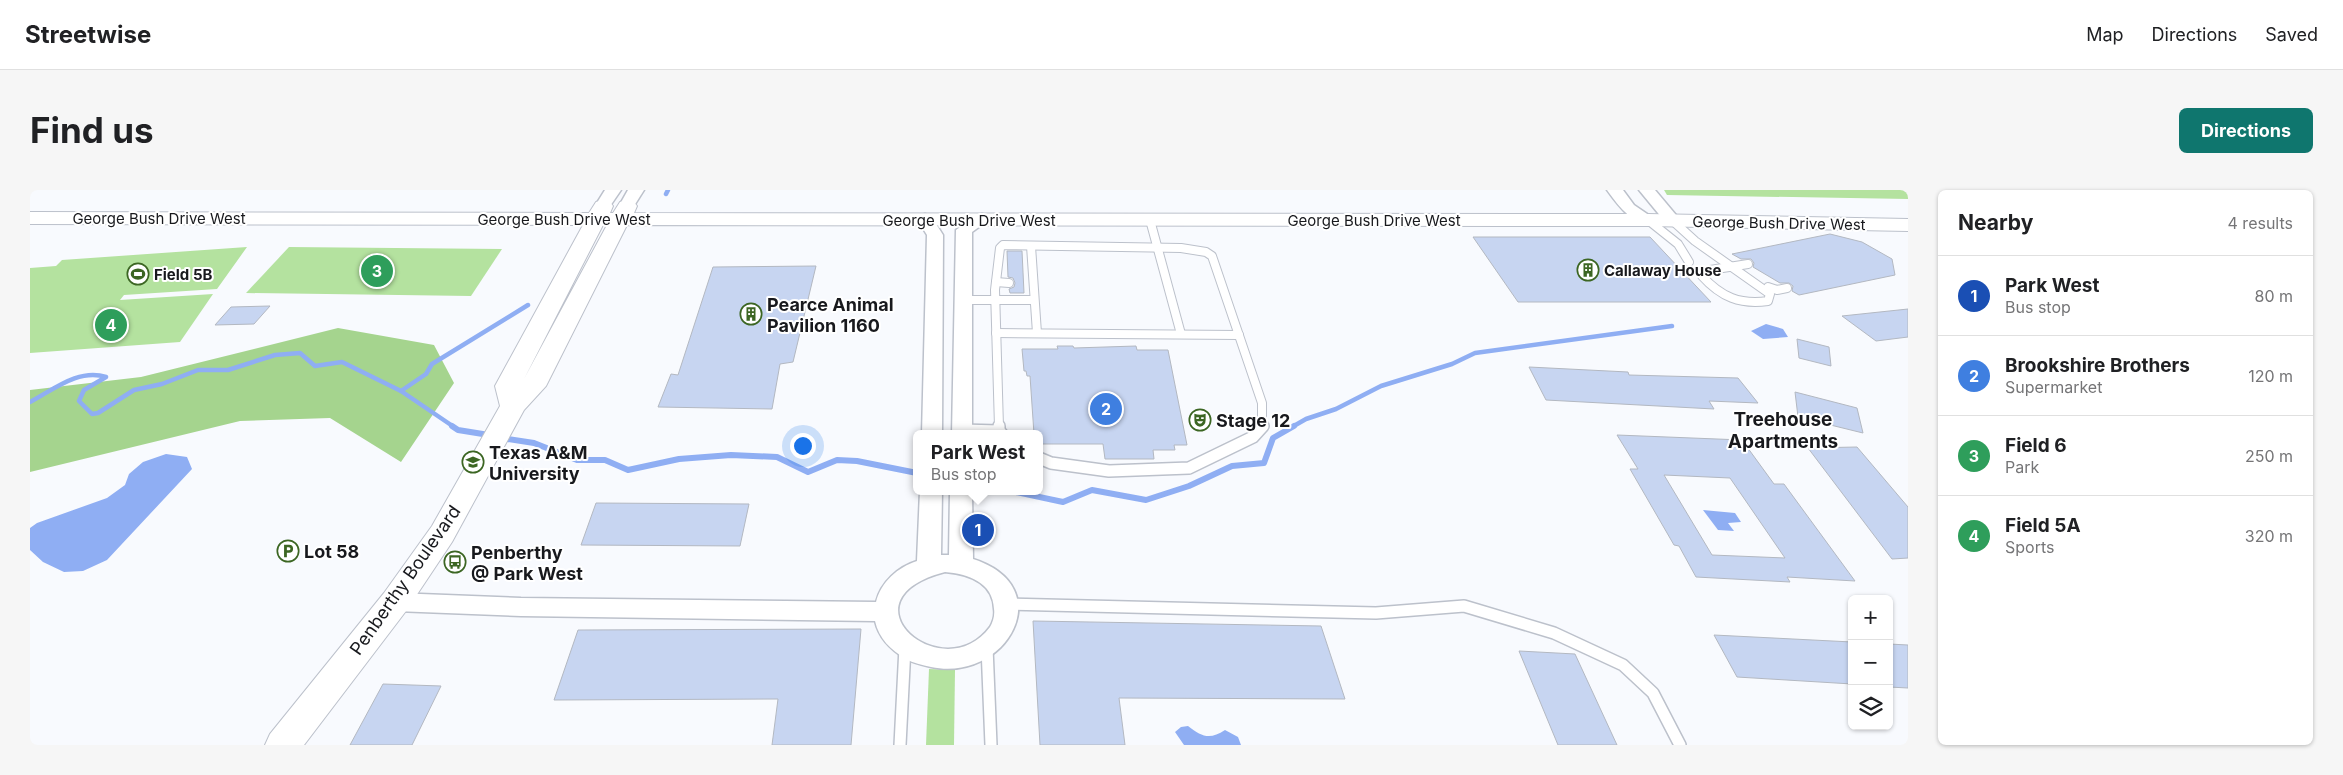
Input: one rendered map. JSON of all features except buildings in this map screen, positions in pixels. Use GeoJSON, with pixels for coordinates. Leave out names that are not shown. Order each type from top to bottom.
{"type":"FeatureCollection","features":[{"type":"Feature","properties":{"kind":"main road","name":"George Bush Drive West"},"geometry":{"type":"LineString","coordinates":[[30,203],[1629,208],[1661,216],[1908,225]]}},
{"type":"Feature","properties":{"kind":"main road","name":"George Bush Drive West"},"geometry":{"type":"LineString","coordinates":[[30,218],[616,205],[727,220],[1150,220],[1661,216],[1908,210]]}},
{"type":"Feature","properties":{"kind":"main road","name":"Penberthy Boulevard"},"geometry":{"type":"LineString","coordinates":[[282,745],[395,602],[442,534],[508,415],[533,386],[616,205]]}},
{"type":"Feature","properties":{"kind":"main road"},"geometry":{"type":"LineString","coordinates":[[1150,220],[1150,215],[1153,214],[1223,214],[1248,206]]}},
{"type":"Feature","properties":{"kind":"street"},"geometry":{"type":"LineString","coordinates":[[1615,190],[1629,208]]}},
{"type":"Feature","properties":{"kind":"street"},"geometry":{"type":"LineString","coordinates":[[1646,190],[1661,216]]}},
{"type":"Feature","properties":{"kind":"street"},"geometry":{"type":"LineString","coordinates":[[925,219],[935,235],[932,430]]}},
{"type":"Feature","properties":{"kind":"street"},"geometry":{"type":"LineString","coordinates":[[962,430],[964,230],[982,219]]}},
{"type":"Feature","properties":{"kind":"street"},"geometry":{"type":"LineString","coordinates":[[934,300],[963,300]]}},
{"type":"Feature","properties":{"kind":"street"},"geometry":{"type":"LineString","coordinates":[[929,565],[931,495]]}},
{"type":"Feature","properties":{"kind":"street"},"geometry":{"type":"LineString","coordinates":[[961,495],[961,564]]}},
{"type":"Feature","properties":{"kind":"street"},"geometry":{"type":"LineString","coordinates":[[961,564],[983,572],[999,586],[1008,604],[1007,620],[1000,634],[987,647],[968,656],[946,659],[924,656],[905,646],[891,630],[885,612],[888,596],[898,582],[912,572],[929,565],[961,564]]}},
{"type":"Feature","properties":{"kind":"street"},"geometry":{"type":"LineString","coordinates":[[395,602],[521,607],[885,612]]}},
{"type":"Feature","properties":{"kind":"lane"},"geometry":{"type":"LineString","coordinates":[[1661,216],[1731,268],[1766,288],[1777,290],[1787,288]]}},
{"type":"Feature","properties":{"kind":"lane"},"geometry":{"type":"LineString","coordinates":[[1661,216],[1664,232],[1686,253],[1689,262]]}},
{"type":"Feature","properties":{"kind":"lane"},"geometry":{"type":"LineString","coordinates":[[1150,220],[1181,334]]}},
{"type":"Feature","properties":{"kind":"lane"},"geometry":{"type":"LineString","coordinates":[[1001,430],[995,300],[997,270],[1003,259],[1000,248],[1003,246],[1031,246],[1157,248],[1194,250],[1206,252],[1212,256],[1262,403],[1263,426],[1252,437],[1189,468],[1109,471],[1051,464],[1043,460]]}},
{"type":"Feature","properties":{"kind":"lane"},"geometry":{"type":"LineString","coordinates":[[1031,246],[1037,333]]}},
{"type":"Feature","properties":{"kind":"lane"},"geometry":{"type":"LineString","coordinates":[[1686,253],[1709,252]]}},
{"type":"Feature","properties":{"kind":"lane"},"geometry":{"type":"LineString","coordinates":[[1022,259],[1032,259]]}},
{"type":"Feature","properties":{"kind":"lane"},"geometry":{"type":"LineString","coordinates":[[1710,270],[1748,264]]}},
{"type":"Feature","properties":{"kind":"lane"},"geometry":{"type":"LineString","coordinates":[[997,270],[1007,270]]}},
{"type":"Feature","properties":{"kind":"lane"},"geometry":{"type":"LineString","coordinates":[[1023,270],[1032,270]]}},
{"type":"Feature","properties":{"kind":"lane"},"geometry":{"type":"LineString","coordinates":[[1702,276],[1714,290],[1734,301],[1754,304],[1768,301],[1770,294],[1766,288]]}},
{"type":"Feature","properties":{"kind":"lane"},"geometry":{"type":"LineString","coordinates":[[996,282],[1009,283]]}},
{"type":"Feature","properties":{"kind":"lane"},"geometry":{"type":"LineString","coordinates":[[1766,288],[1770,284],[1778,282]]}},
{"type":"Feature","properties":{"kind":"lane"},"geometry":{"type":"LineString","coordinates":[[1023,283],[1033,283]]}},
{"type":"Feature","properties":{"kind":"lane"},"geometry":{"type":"LineString","coordinates":[[963,300],[1034,300]]}},
{"type":"Feature","properties":{"kind":"lane"},"geometry":{"type":"LineString","coordinates":[[996,333],[1239,335]]}},
{"type":"Feature","properties":{"kind":"lane"},"geometry":{"type":"LineString","coordinates":[[1008,604],[1376,613],[1464,606],[1554,633],[1623,665],[1653,693],[1680,745]]}},
{"type":"Feature","properties":{"kind":"lane"},"geometry":{"type":"LineString","coordinates":[[900,745],[905,646]]}},
{"type":"Feature","properties":{"kind":"lane"},"geometry":{"type":"LineString","coordinates":[[987,647],[991,745]]}},
{"type":"Feature","properties":{"kind":"green space"},"geometry":{"type":"Polygon","coordinates":[[[1664,190],[1908,190],[1908,199],[1667,195],[1664,190]]]}},
{"type":"Feature","properties":{"kind":"green space"},"geometry":{"type":"Polygon","coordinates":[[[247,247],[217,289],[124,295],[120,300],[213,294],[180,342],[30,353],[30,268],[56,266],[62,260],[247,247]]]}},
{"type":"Feature","properties":{"kind":"green space"},"geometry":{"type":"Polygon","coordinates":[[[289,247],[502,249],[471,296],[246,293],[289,247]]]}},
{"type":"Feature","properties":{"kind":"green space"},"geometry":{"type":"Polygon","coordinates":[[[338,328],[434,345],[454,383],[401,462],[330,418],[240,421],[30,472],[30,390],[141,377],[338,328]]]}},
{"type":"Feature","properties":{"kind":"green space"},"geometry":{"type":"Polygon","coordinates":[[[929,669],[955,670],[954,745],[926,745],[929,669]]]}},
{"type":"Feature","properties":{"kind":"water"},"geometry":{"type":"Polygon","coordinates":[[[1766,324],[1783,329],[1788,337],[1763,339],[1751,331],[1766,324]]]}},
{"type":"Feature","properties":{"kind":"water"},"geometry":{"type":"Polygon","coordinates":[[[166,454],[187,457],[192,469],[107,560],[83,571],[64,572],[43,562],[30,550],[30,528],[37,523],[107,498],[125,485],[129,474],[143,462],[166,454]]]}},
{"type":"Feature","properties":{"kind":"water"},"geometry":{"type":"Polygon","coordinates":[[[1703,510],[1735,513],[1741,522],[1728,523],[1734,531],[1718,530],[1703,510]]]}},
{"type":"Feature","properties":{"kind":"water"},"geometry":{"type":"Polygon","coordinates":[[[1188,726],[1206,736],[1215,735],[1225,730],[1238,737],[1241,745],[1184,745],[1175,732],[1181,727],[1188,726]]]}},
{"type":"Feature","properties":{"kind":"waterway"},"geometry":{"type":"LineString","coordinates":[[666,194],[668,190]]}},
{"type":"Feature","properties":{"kind":"waterway"},"geometry":{"type":"LineString","coordinates":[[401,391],[426,374],[432,364],[528,305]]}},
{"type":"Feature","properties":{"kind":"waterway"},"geometry":{"type":"LineString","coordinates":[[1292,427],[1306,419],[1336,409],[1381,386],[1452,364],[1475,353],[1672,326]]}},
{"type":"Feature","properties":{"kind":"waterway"},"geometry":{"type":"LineString","coordinates":[[30,402],[66,382],[86,375],[96,375],[106,377],[84,390],[79,401],[92,414],[98,413],[134,390],[162,384],[198,370],[228,370],[275,355],[300,353],[315,366],[342,362],[401,391]]}},
{"type":"Feature","properties":{"kind":"waterway"},"geometry":{"type":"LineString","coordinates":[[401,391],[454,427]]}},
{"type":"Feature","properties":{"kind":"waterway"},"geometry":{"type":"LineString","coordinates":[[452,426],[458,430],[489,435]]}},
{"type":"Feature","properties":{"kind":"waterway"},"geometry":{"type":"LineString","coordinates":[[1030,495],[1063,502],[1092,490],[1146,500],[1189,486],[1232,466],[1264,463],[1273,438],[1294,426]]}},
{"type":"Feature","properties":{"kind":"waterway"},"geometry":{"type":"LineString","coordinates":[[501,438],[534,443],[577,460],[605,460],[628,470],[679,459],[731,455],[777,457],[808,472],[837,460],[857,461],[913,472]]}},
{"type":"Feature","properties":{"kind":"place","name":"Callaway House"},"geometry":{"type":"Point","coordinates":[1588,270]}},
{"type":"Feature","properties":{"kind":"place","name":"Field 6"},"geometry":{"type":"Point","coordinates":[377,271]}},
{"type":"Feature","properties":{"kind":"place","name":"Field 5B"},"geometry":{"type":"Point","coordinates":[138,274]}},
{"type":"Feature","properties":{"kind":"place","name":"Pearce Animal Pavilion 1160"},"geometry":{"type":"Point","coordinates":[751,314]}},
{"type":"Feature","properties":{"kind":"place","name":"Field 5A"},"geometry":{"type":"Point","coordinates":[111,325]}},
{"type":"Feature","properties":{"kind":"place","name":"Brookshire Brothers"},"geometry":{"type":"Point","coordinates":[1106,409]}},
{"type":"Feature","properties":{"kind":"place","name":"Stage 12"},"geometry":{"type":"Point","coordinates":[1200,420]}},
{"type":"Feature","properties":{"kind":"place","name":"Texas A&M University"},"geometry":{"type":"Point","coordinates":[473,462]}},
{"type":"Feature","properties":{"kind":"place","name":"Park West"},"geometry":{"type":"Point","coordinates":[978,530]}},
{"type":"Feature","properties":{"kind":"place","name":"Lot 58"},"geometry":{"type":"Point","coordinates":[288,551]}},
{"type":"Feature","properties":{"kind":"place","name":"Penberthy @ Park West"},"geometry":{"type":"Point","coordinates":[455,562]}},
{"type":"Feature","properties":{"kind":"district","name":"Treehouse Apartments"},"geometry":{"type":"Point","coordinates":[1783,430]}}]}
